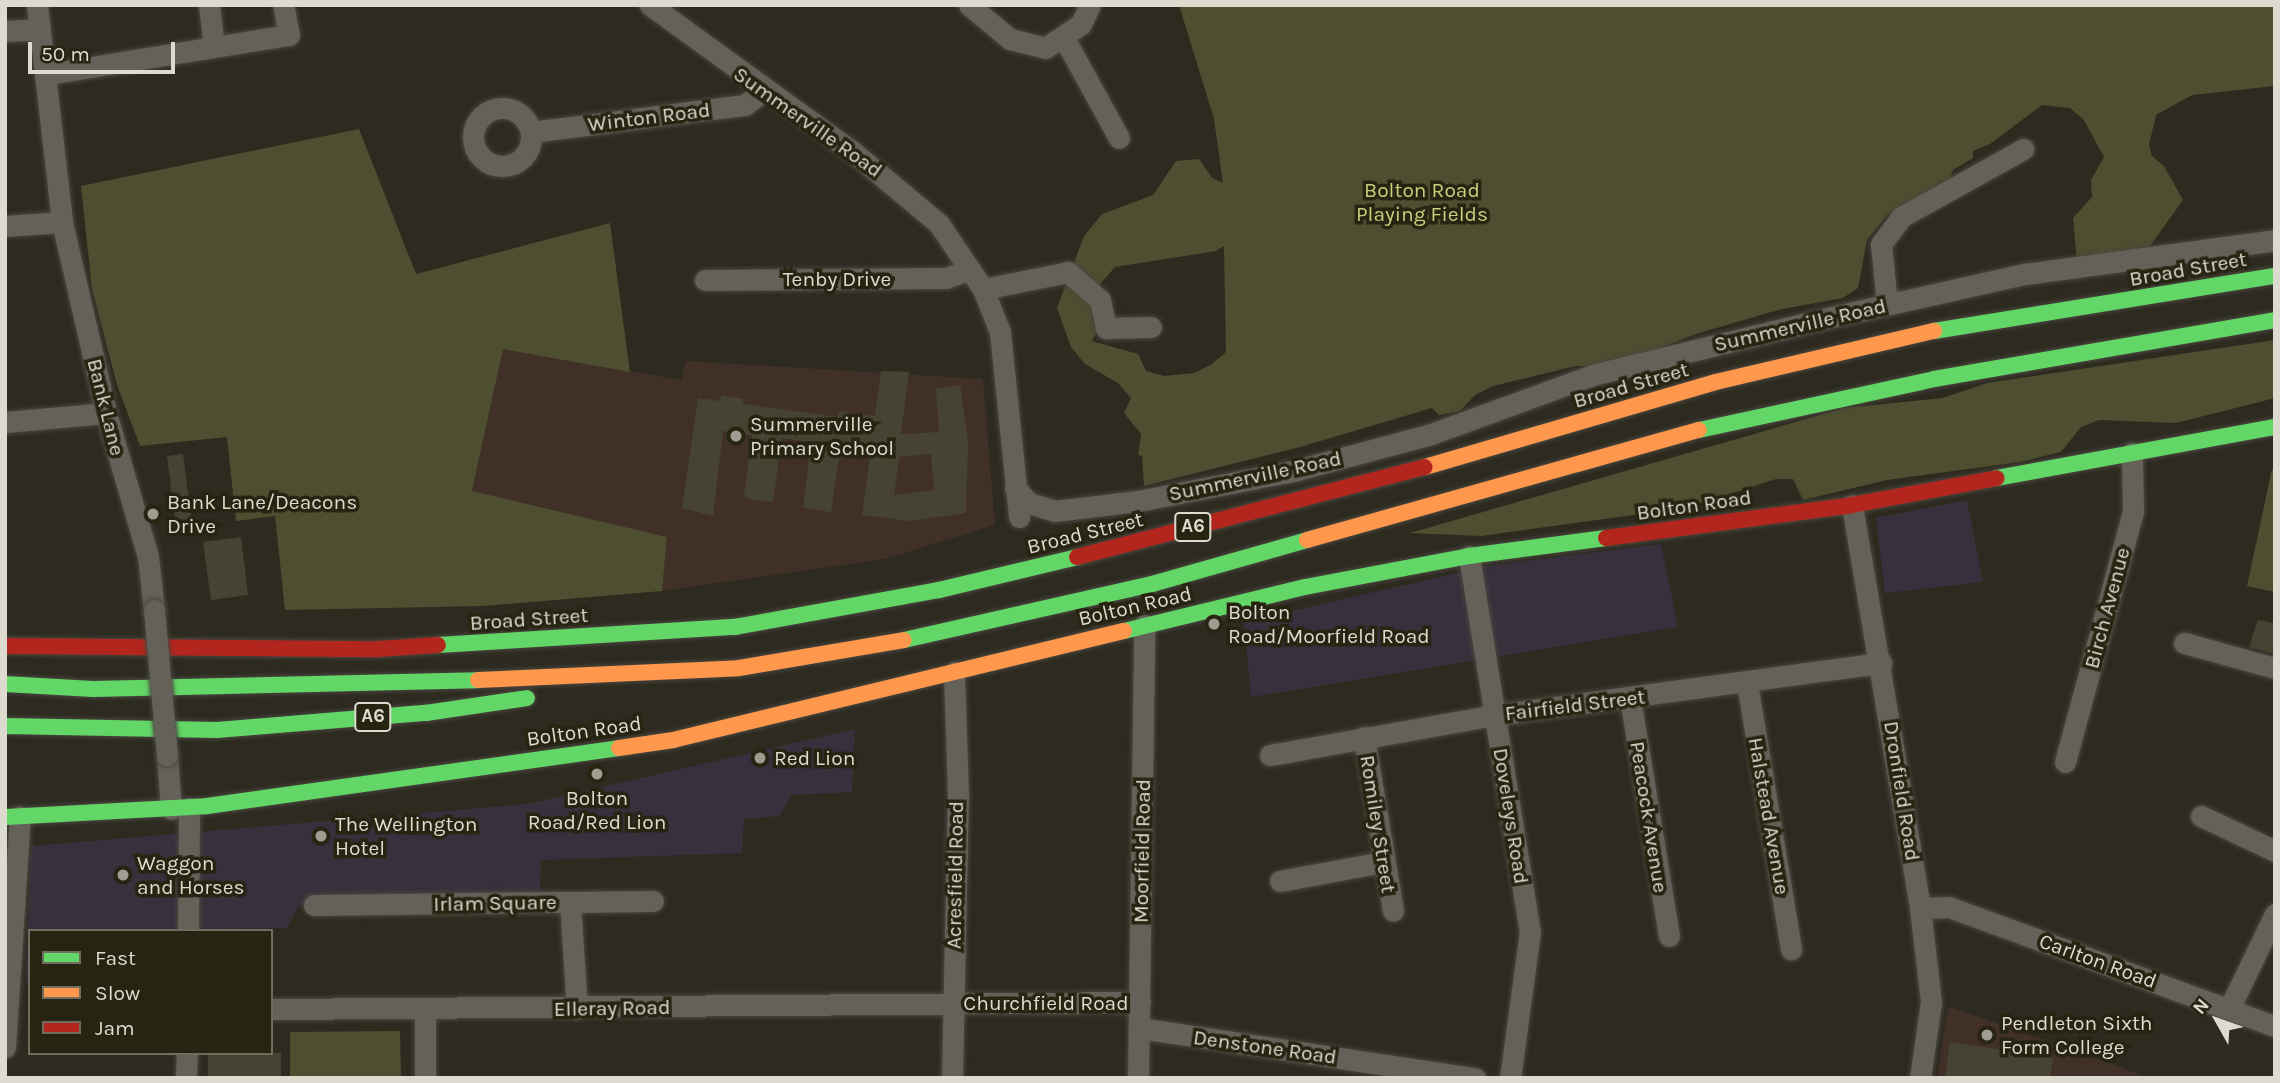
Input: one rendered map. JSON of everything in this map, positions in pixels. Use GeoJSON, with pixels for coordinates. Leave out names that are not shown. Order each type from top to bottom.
{"type":"FeatureCollection","features":[{"type":"Feature","properties":{"kind":"main road","name":"Broad Street"},"geometry":{"type":"LineString","coordinates":[[5,646],[378,649],[736,627],[939,590],[1138,542],[1447,461],[1716,382],[1917,334],[2275,276]]}},
{"type":"Feature","properties":{"kind":"main road","name":"A6"},"geometry":{"type":"LineString","coordinates":[[5,726],[231,729],[426,713],[739,668],[940,634],[1152,584],[1725,423],[1934,379],[2275,320]]}},
{"type":"Feature","properties":{"kind":"main road","name":"Bolton Road"},"geometry":{"type":"LineString","coordinates":[[13,816],[180,809],[673,740],[1144,625],[1469,556],[1852,505],[2275,427]]}},
{"type":"Feature","properties":{"kind":"main road","name":"A6"},"geometry":{"type":"LineString","coordinates":[[5,634],[93,648]]}},
{"type":"Feature","properties":{"kind":"main road"},"geometry":{"type":"LineString","coordinates":[[5,684],[93,689],[368,684],[739,668]]}},
{"type":"Feature","properties":{"kind":"street","name":"Bank Lane"},"geometry":{"type":"LineString","coordinates":[[37,5],[48,74],[62,222],[106,413],[148,557],[167,755],[180,809],[188,929]]}},
{"type":"Feature","properties":{"kind":"street"},"geometry":{"type":"LineString","coordinates":[[209,5],[214,47]]}},
{"type":"Feature","properties":{"kind":"street"},"geometry":{"type":"LineString","coordinates":[[48,74],[289,35],[283,5]]}},
{"type":"Feature","properties":{"kind":"street","name":"Summerville Road"},"geometry":{"type":"LineString","coordinates":[[650,5],[763,91],[907,193],[939,224],[983,289],[1000,332],[1019,517]]}},
{"type":"Feature","properties":{"kind":"street"},"geometry":{"type":"LineString","coordinates":[[969,5],[1025,46],[1045,48],[1082,24],[1090,5]]}},
{"type":"Feature","properties":{"kind":"street"},"geometry":{"type":"LineString","coordinates":[[5,31],[40,29]]}},
{"type":"Feature","properties":{"kind":"street"},"geometry":{"type":"LineString","coordinates":[[1064,38],[1119,138]]}},
{"type":"Feature","properties":{"kind":"street","name":"Winton Road"},"geometry":{"type":"LineString","coordinates":[[531,132],[745,104],[763,91]]}},
{"type":"Feature","properties":{"kind":"street"},"geometry":{"type":"LineString","coordinates":[[1887,304],[1881,244],[1901,217],[2023,149]]}},
{"type":"Feature","properties":{"kind":"street"},"geometry":{"type":"LineString","coordinates":[[5,226],[62,222]]}},
{"type":"Feature","properties":{"kind":"street","name":"Summerville Road"},"geometry":{"type":"LineString","coordinates":[[1015,488],[1041,508],[1083,510],[1297,470],[1431,434],[1595,374],[1887,304],[2025,274],[2275,240]]}},
{"type":"Feature","properties":{"kind":"street","name":"Tenby Drive"},"geometry":{"type":"LineString","coordinates":[[705,280],[946,278],[968,270]]}},
{"type":"Feature","properties":{"kind":"street"},"geometry":{"type":"LineString","coordinates":[[983,289],[1068,272],[1100,300],[1106,328],[1151,327]]}},
{"type":"Feature","properties":{"kind":"street"},"geometry":{"type":"LineString","coordinates":[[5,422],[106,413]]}},
{"type":"Feature","properties":{"kind":"street","name":"Birch Avenue"},"geometry":{"type":"LineString","coordinates":[[2066,762],[2133,512],[2132,453]]}},
{"type":"Feature","properties":{"kind":"street","name":"Dronfield Road"},"geometry":{"type":"LineString","coordinates":[[1852,505],[1882,663],[1920,908],[1931,1002],[1920,1078]]}},
{"type":"Feature","properties":{"kind":"street","name":"Doveleys Road"},"geometry":{"type":"LineString","coordinates":[[1469,556],[1530,931],[1510,1078]]}},
{"type":"Feature","properties":{"kind":"street","name":"Moorfield Road"},"geometry":{"type":"LineString","coordinates":[[1138,1078],[1144,625]]}},
{"type":"Feature","properties":{"kind":"street"},"geometry":{"type":"LineString","coordinates":[[2184,643],[2275,668]]}},
{"type":"Feature","properties":{"kind":"street","name":"Fairfield Street"},"geometry":{"type":"LineString","coordinates":[[1270,755],[1495,715],[1882,663]]}},
{"type":"Feature","properties":{"kind":"street","name":"Acresfield Road"},"geometry":{"type":"LineString","coordinates":[[952,1078],[958,794],[954,672]]}},
{"type":"Feature","properties":{"kind":"street","name":"Halstead Avenue"},"geometry":{"type":"LineString","coordinates":[[1747,683],[1791,949]]}},
{"type":"Feature","properties":{"kind":"street","name":"Peacock Avenue"},"geometry":{"type":"LineString","coordinates":[[1630,698],[1669,936]]}},
{"type":"Feature","properties":{"kind":"street","name":"Romiley Street"},"geometry":{"type":"LineString","coordinates":[[1364,737],[1393,911]]}},
{"type":"Feature","properties":{"kind":"street"},"geometry":{"type":"LineString","coordinates":[[5,1046],[10,972],[13,816]]}},
{"type":"Feature","properties":{"kind":"street"},"geometry":{"type":"LineString","coordinates":[[2201,816],[2275,851]]}},
{"type":"Feature","properties":{"kind":"street"},"geometry":{"type":"LineString","coordinates":[[1280,881],[1383,862]]}},
{"type":"Feature","properties":{"kind":"street"},"geometry":{"type":"LineString","coordinates":[[570,902],[653,901]]}},
{"type":"Feature","properties":{"kind":"street","name":"Irlam Square"},"geometry":{"type":"LineString","coordinates":[[314,905],[570,902],[577,1009]]}},
{"type":"Feature","properties":{"kind":"street","name":"Carlton Road"},"geometry":{"type":"LineString","coordinates":[[1920,908],[1949,906],[2230,1007],[2275,1026]]}},
{"type":"Feature","properties":{"kind":"street"},"geometry":{"type":"LineString","coordinates":[[2230,1007],[2275,914]]}},
{"type":"Feature","properties":{"kind":"street","name":"Churchfield Road"},"geometry":{"type":"LineString","coordinates":[[952,1003],[1140,1002]]}},
{"type":"Feature","properties":{"kind":"street","name":"Elleray Road"},"geometry":{"type":"LineString","coordinates":[[273,1009],[577,1009],[952,1003]]}},
{"type":"Feature","properties":{"kind":"street"},"geometry":{"type":"LineString","coordinates":[[425,1010],[425,1078]]}},
{"type":"Feature","properties":{"kind":"street","name":"Denstone Road"},"geometry":{"type":"LineString","coordinates":[[1139,1028],[1475,1078]]}},
{"type":"Feature","properties":{"kind":"street"},"geometry":{"type":"LineString","coordinates":[[186,1078],[187,1055]]}},
{"type":"Feature","properties":{"kind":"shaded area","name":"Summerville Primary School"},"geometry":{"type":"Polygon","coordinates":[[[503,349],[681,380],[686,361],[983,379],[995,525],[885,559],[662,591],[667,537],[472,492],[503,349]]]}},
{"type":"Feature","properties":{"kind":"shaded area"},"geometry":{"type":"Polygon","coordinates":[[[1967,500],[1983,582],[1885,593],[1876,518],[1967,500]]]}},
{"type":"Feature","properties":{"kind":"shaded area"},"geometry":{"type":"Polygon","coordinates":[[[1661,544],[1678,627],[1251,697],[1244,622],[1487,566],[1661,544]]]}},
{"type":"Feature","properties":{"kind":"shaded area"},"geometry":{"type":"Polygon","coordinates":[[[855,729],[852,792],[792,795],[779,816],[744,819],[742,853],[541,860],[540,896],[299,905],[287,928],[28,929],[26,983],[31,846],[528,804],[855,729]]]}},
{"type":"Feature","properties":{"kind":"shaded area","name":"Pendleton Sixth Form College"},"geometry":{"type":"Polygon","coordinates":[[[1948,1006],[2112,1064],[2148,1078],[1937,1078],[1948,1006]]]}},
{"type":"Feature","properties":{"kind":"green space","name":"Bolton Road Playing Fields"},"geometry":{"type":"Polygon","coordinates":[[[1179,5],[2275,5],[2275,86],[2192,95],[2156,115],[2149,145],[2152,156],[2164,166],[2183,200],[2148,249],[2077,261],[2073,218],[2092,197],[2091,180],[2104,157],[2084,120],[2070,108],[2042,105],[1990,144],[1973,151],[1973,158],[1953,170],[1950,178],[1887,215],[1867,240],[1858,288],[1843,298],[1782,309],[1696,334],[1613,366],[1576,366],[1493,386],[1475,395],[1460,411],[1439,415],[1432,408],[1300,447],[1144,486],[1142,456],[1138,455],[1141,434],[1124,413],[1131,398],[1118,383],[1085,364],[1071,347],[1057,308],[1084,236],[1102,214],[1153,195],[1176,161],[1199,159],[1212,178],[1223,183],[1214,119],[1179,5]],[[1224,246],[1216,251],[1115,267],[1101,283],[1093,308],[1100,326],[1092,341],[1138,354],[1146,371],[1164,376],[1194,373],[1212,364],[1226,352],[1224,246]]]}},
{"type":"Feature","properties":{"kind":"green space"},"geometry":{"type":"Polygon","coordinates":[[[359,129],[416,274],[610,223],[630,372],[503,349],[472,491],[667,537],[662,591],[483,606],[285,610],[275,516],[236,521],[227,437],[140,446],[117,385],[92,289],[81,186],[359,129]]]}},
{"type":"Feature","properties":{"kind":"green space"},"geometry":{"type":"Polygon","coordinates":[[[2275,340],[2275,398],[2176,423],[2099,420],[2081,427],[2061,452],[2020,462],[1887,480],[1803,500],[1793,479],[1776,479],[1705,502],[1648,513],[1481,536],[1410,533],[1844,408],[1943,398],[1987,383],[2275,340]]]}},
{"type":"Feature","properties":{"kind":"green space"},"geometry":{"type":"Polygon","coordinates":[[[2272,469],[2275,470],[2275,592],[2247,586],[2272,469]]]}},
{"type":"Feature","properties":{"kind":"green space"},"geometry":{"type":"Polygon","coordinates":[[[400,1031],[401,1078],[290,1078],[290,1032],[400,1031]]]}},
{"type":"Feature","properties":{"kind":"building"},"geometry":{"type":"Polygon","coordinates":[[[881,371],[909,372],[901,434],[939,432],[936,389],[960,385],[968,441],[966,513],[910,521],[862,515],[871,449],[841,445],[831,512],[803,508],[811,442],[782,438],[773,502],[752,500],[744,496],[752,435],[723,431],[713,516],[682,508],[698,398],[720,401],[721,395],[743,399],[743,404],[838,417],[839,411],[875,416],[881,371]],[[931,454],[899,457],[894,495],[934,490],[931,454]]]}},
{"type":"Feature","properties":{"kind":"building"},"geometry":{"type":"Polygon","coordinates":[[[183,454],[192,525],[176,527],[167,456],[183,454]]]}},
{"type":"Feature","properties":{"kind":"building"},"geometry":{"type":"Polygon","coordinates":[[[241,537],[248,595],[211,600],[203,542],[241,537]]]}},
{"type":"Feature","properties":{"kind":"building"},"geometry":{"type":"Polygon","coordinates":[[[2258,620],[2275,623],[2275,654],[2249,647],[2258,620]]]}},
{"type":"Feature","properties":{"kind":"building"},"geometry":{"type":"Polygon","coordinates":[[[1950,1042],[2053,1057],[2050,1078],[1945,1078],[1950,1042]]]}},
{"type":"Feature","properties":{"kind":"building"},"geometry":{"type":"Polygon","coordinates":[[[281,1053],[281,1078],[208,1078],[208,1055],[281,1053]]]}},
{"type":"Feature","properties":{"kind":"traffic: fast"},"geometry":{"type":"LineString","coordinates":[[1934,331],[2275,276]]}},
{"type":"Feature","properties":{"kind":"traffic: fast"},"geometry":{"type":"LineString","coordinates":[[1699,430],[1934,379],[2275,320]]}},
{"type":"Feature","properties":{"kind":"traffic: fast"},"geometry":{"type":"LineString","coordinates":[[1997,478],[2275,427]]}},
{"type":"Feature","properties":{"kind":"traffic: fast"},"geometry":{"type":"LineString","coordinates":[[1124,631],[1305,587],[1469,556],[1606,538]]}},
{"type":"Feature","properties":{"kind":"traffic: fast"},"geometry":{"type":"LineString","coordinates":[[904,640],[1152,584],[1307,540]]}},
{"type":"Feature","properties":{"kind":"traffic: fast"},"geometry":{"type":"LineString","coordinates":[[438,645],[735,627],[939,590],[1077,557]]}},
{"type":"Feature","properties":{"kind":"traffic: fast"},"geometry":{"type":"LineString","coordinates":[[5,684],[93,689],[478,680]]}},
{"type":"Feature","properties":{"kind":"traffic: fast"},"geometry":{"type":"LineString","coordinates":[[5,726],[217,730],[426,713],[527,698]]}},
{"type":"Feature","properties":{"kind":"traffic: fast"},"geometry":{"type":"LineString","coordinates":[[5,817],[207,806],[619,748]]}},
{"type":"Feature","properties":{"kind":"traffic: slow"},"geometry":{"type":"LineString","coordinates":[[1425,467],[1716,382],[1934,331]]}},
{"type":"Feature","properties":{"kind":"traffic: slow"},"geometry":{"type":"LineString","coordinates":[[1307,540],[1699,430]]}},
{"type":"Feature","properties":{"kind":"traffic: slow"},"geometry":{"type":"LineString","coordinates":[[619,748],[673,740],[1124,631]]}},
{"type":"Feature","properties":{"kind":"traffic: slow"},"geometry":{"type":"LineString","coordinates":[[478,680],[739,668],[904,640]]}},
{"type":"Feature","properties":{"kind":"traffic: jam"},"geometry":{"type":"LineString","coordinates":[[1077,557],[1425,467]]}},
{"type":"Feature","properties":{"kind":"traffic: jam"},"geometry":{"type":"LineString","coordinates":[[1606,538],[1852,505],[1997,478]]}},
{"type":"Feature","properties":{"kind":"traffic: jam"},"geometry":{"type":"LineString","coordinates":[[5,646],[378,649],[438,645]]}},
{"type":"Feature","properties":{"kind":"place","name":"Summerville Primary School"},"geometry":{"type":"Point","coordinates":[736,436]}},
{"type":"Feature","properties":{"kind":"place","name":"Bank Lane/Deacons Drive"},"geometry":{"type":"Point","coordinates":[153,514]}},
{"type":"Feature","properties":{"kind":"place","name":"Bolton Road/Moorfield Road"},"geometry":{"type":"Point","coordinates":[1214,624]}},
{"type":"Feature","properties":{"kind":"place","name":"Red Lion"},"geometry":{"type":"Point","coordinates":[760,758]}},
{"type":"Feature","properties":{"kind":"place","name":"Bolton Road/Red Lion"},"geometry":{"type":"Point","coordinates":[597,774]}},
{"type":"Feature","properties":{"kind":"place","name":"The Wellington Hotel"},"geometry":{"type":"Point","coordinates":[321,836]}},
{"type":"Feature","properties":{"kind":"place","name":"Waggon and Horses"},"geometry":{"type":"Point","coordinates":[123,875]}},
{"type":"Feature","properties":{"kind":"place","name":"Pendleton Sixth Form College"},"geometry":{"type":"Point","coordinates":[1987,1035]}}]}
